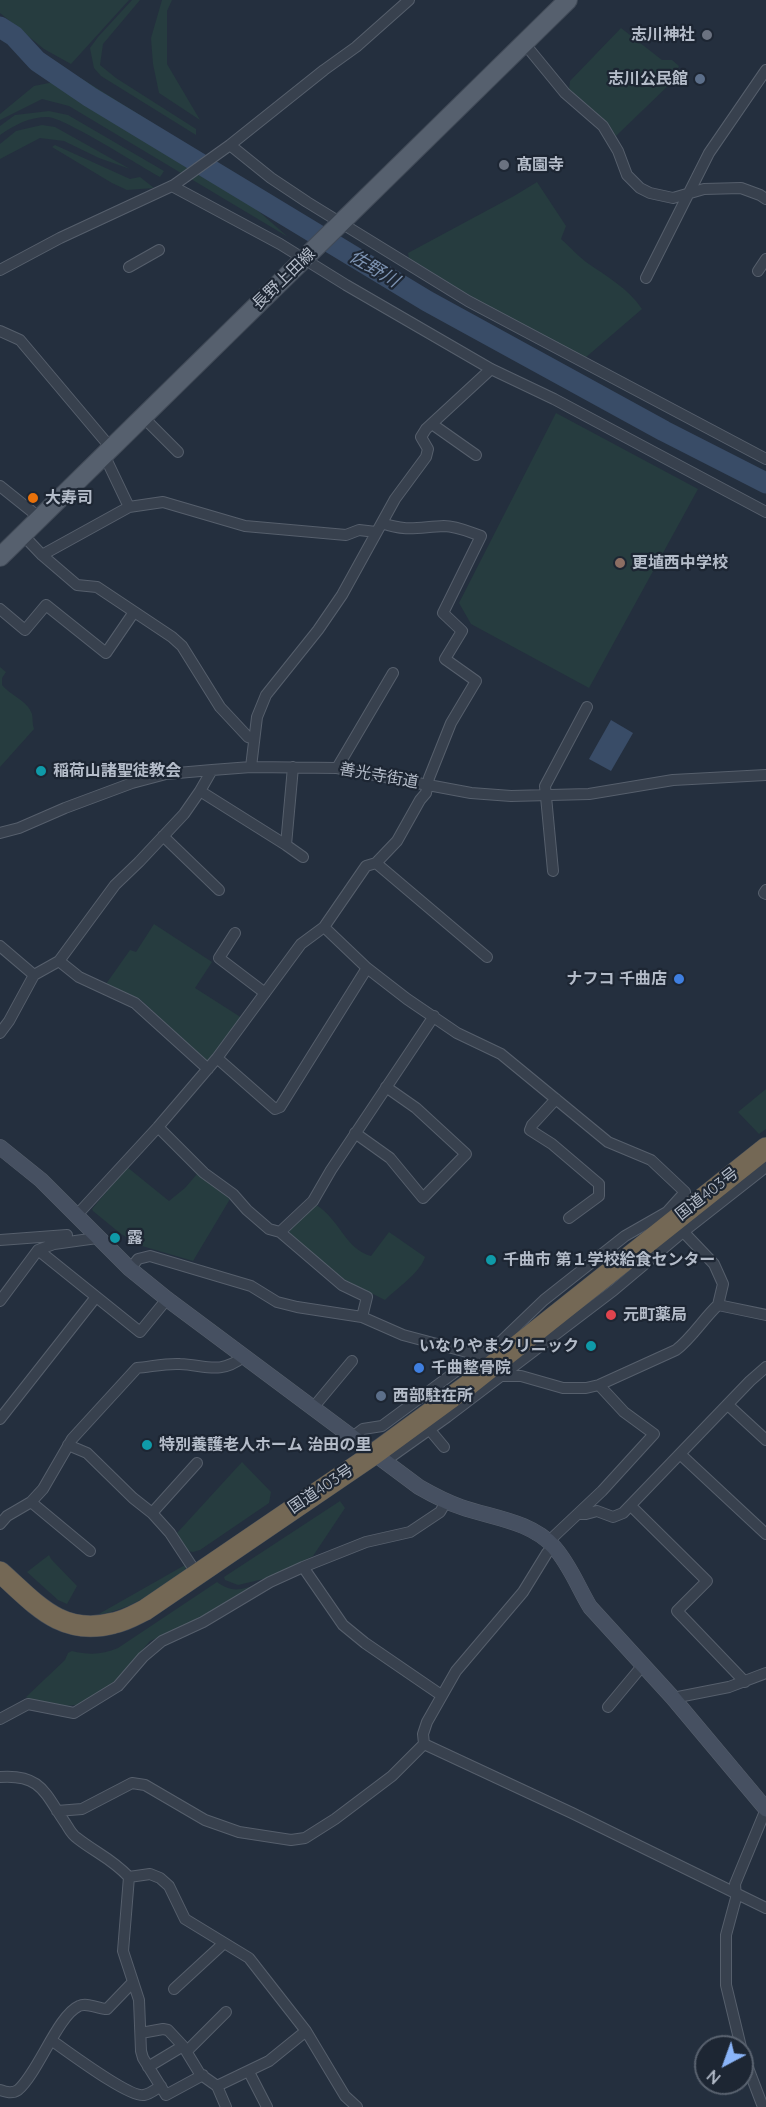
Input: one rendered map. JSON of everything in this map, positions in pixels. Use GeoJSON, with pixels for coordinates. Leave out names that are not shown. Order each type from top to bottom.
{"type":"FeatureCollection","features":[{"type":"Feature","properties":{"kind":"highway","name":"国道403号"},"geometry":{"type":"LineString","coordinates":[[0,1572],[53,1618],[74,1625],[96,1627],[117,1623],[145,1610],[383,1455],[490,1366],[766,1148]]}},
{"type":"Feature","properties":{"kind":"main road","name":"長野上田線"},"geometry":{"type":"LineString","coordinates":[[0,557],[568,0]]}},
{"type":"Feature","properties":{"kind":"street"},"geometry":{"type":"LineString","coordinates":[[0,270],[60,238],[173,185],[228,147],[356,47],[409,0]]}},
{"type":"Feature","properties":{"kind":"street"},"geometry":{"type":"LineString","coordinates":[[524,43],[565,93],[603,126],[618,151],[621,165],[640,188],[650,193],[673,198],[704,189],[741,188],[766,199]]}},
{"type":"Feature","properties":{"kind":"street"},"geometry":{"type":"LineString","coordinates":[[646,278],[709,153],[766,70]]}},
{"type":"Feature","properties":{"kind":"street"},"geometry":{"type":"LineString","coordinates":[[228,147],[340,224],[468,301],[766,459]]}},
{"type":"Feature","properties":{"kind":"street"},"geometry":{"type":"LineString","coordinates":[[173,185],[305,258],[491,369],[766,512]]}},
{"type":"Feature","properties":{"kind":"street"},"geometry":{"type":"LineString","coordinates":[[129,267],[159,250]]}},
{"type":"Feature","properties":{"kind":"street"},"geometry":{"type":"LineString","coordinates":[[758,271],[766,259]]}},
{"type":"Feature","properties":{"kind":"street"},"geometry":{"type":"LineString","coordinates":[[0,331],[20,340],[107,452],[108,463],[129,507]]}},
{"type":"Feature","properties":{"kind":"street"},"geometry":{"type":"LineString","coordinates":[[251,767],[257,717],[266,695],[318,630],[342,595],[395,499],[426,458],[428,448],[421,437],[491,369]]}},
{"type":"Feature","properties":{"kind":"street"},"geometry":{"type":"LineString","coordinates":[[143,417],[178,452]]}},
{"type":"Feature","properties":{"kind":"street"},"geometry":{"type":"LineString","coordinates":[[432,424],[476,455]]}},
{"type":"Feature","properties":{"kind":"street"},"geometry":{"type":"LineString","coordinates":[[0,486],[40,518]]}},
{"type":"Feature","properties":{"kind":"street"},"geometry":{"type":"LineString","coordinates":[[42,555],[129,507],[163,502],[245,526],[346,535],[379,527],[408,530],[445,526],[459,528],[481,536],[443,613],[462,631],[445,659],[476,681],[451,723],[426,793],[397,841],[376,863],[366,866],[324,927],[301,945],[208,1070],[76,1216]]}},
{"type":"Feature","properties":{"kind":"street"},"geometry":{"type":"LineString","coordinates":[[23,535],[77,585],[97,587],[172,637],[182,646],[220,707],[248,737],[254,739]]}},
{"type":"Feature","properties":{"kind":"street"},"geometry":{"type":"LineString","coordinates":[[0,609],[25,630],[46,605],[106,653],[134,612]]}},
{"type":"Feature","properties":{"kind":"street"},"geometry":{"type":"LineString","coordinates":[[337,768],[393,673]]}},
{"type":"Feature","properties":{"kind":"street"},"geometry":{"type":"LineString","coordinates":[[553,871],[545,786],[587,707]]}},
{"type":"Feature","properties":{"kind":"street","name":"善光寺街道"},"geometry":{"type":"LineString","coordinates":[[0,833],[19,828],[132,783],[166,774],[251,767],[337,768],[471,793],[546,796],[589,794],[673,780],[766,775]]}},
{"type":"Feature","properties":{"kind":"street"},"geometry":{"type":"LineString","coordinates":[[286,845],[293,767]]}},
{"type":"Feature","properties":{"kind":"street"},"geometry":{"type":"LineString","coordinates":[[0,1033],[9,1022],[34,975],[59,961],[115,885],[184,814],[212,770]]}},
{"type":"Feature","properties":{"kind":"street"},"geometry":{"type":"LineString","coordinates":[[200,792],[303,857]]}},
{"type":"Feature","properties":{"kind":"street"},"geometry":{"type":"LineString","coordinates":[[163,836],[219,890]]}},
{"type":"Feature","properties":{"kind":"street"},"geometry":{"type":"LineString","coordinates":[[376,863],[487,957]]}},
{"type":"Feature","properties":{"kind":"street"},"geometry":{"type":"LineString","coordinates":[[324,927],[367,968],[457,1032],[501,1054],[608,1142],[651,1160],[685,1192],[674,1221]]}},
{"type":"Feature","properties":{"kind":"street"},"geometry":{"type":"LineString","coordinates":[[235,933],[219,958],[265,993]]}},
{"type":"Feature","properties":{"kind":"street"},"geometry":{"type":"LineString","coordinates":[[0,946],[34,975]]}},
{"type":"Feature","properties":{"kind":"street"},"geometry":{"type":"LineString","coordinates":[[59,961],[79,976],[135,1003],[208,1070]]}},
{"type":"Feature","properties":{"kind":"street"},"geometry":{"type":"LineString","coordinates":[[217,1058],[275,1109],[280,1107],[367,968]]}},
{"type":"Feature","properties":{"kind":"street"},"geometry":{"type":"LineString","coordinates":[[280,1232],[313,1201],[355,1133],[434,1016]]}},
{"type":"Feature","properties":{"kind":"street"},"geometry":{"type":"LineString","coordinates":[[355,1133],[390,1158],[423,1198],[466,1154],[416,1108],[386,1087]]}},
{"type":"Feature","properties":{"kind":"street"},"geometry":{"type":"LineString","coordinates":[[556,1099],[530,1130],[552,1144],[599,1184],[599,1196],[569,1218]]}},
{"type":"Feature","properties":{"kind":"street"},"geometry":{"type":"LineString","coordinates":[[158,1127],[204,1173],[233,1194],[247,1210],[270,1228],[280,1232],[342,1285],[367,1297],[362,1317]]}},
{"type":"Feature","properties":{"kind":"street"},"geometry":{"type":"LineString","coordinates":[[0,1147],[40,1180],[130,1269],[351,1438],[383,1455],[419,1487],[446,1502],[519,1524],[552,1544],[574,1576],[590,1607],[673,1698],[766,1809],[735,1884],[736,1898],[726,1935],[726,1985],[738,2035]]}},
{"type":"Feature","properties":{"kind":"street"},"geometry":{"type":"LineString","coordinates":[[674,1221],[766,1167]]}},
{"type":"Feature","properties":{"kind":"street"},"geometry":{"type":"LineString","coordinates":[[130,1269],[138,1259],[150,1256],[250,1286],[278,1302],[297,1308],[362,1317],[403,1335],[521,1376],[563,1388],[586,1388],[599,1385],[676,1350],[685,1343],[718,1305],[723,1284],[714,1264],[674,1221]]}},
{"type":"Feature","properties":{"kind":"street"},"geometry":{"type":"LineString","coordinates":[[0,1240],[94,1235]]}},
{"type":"Feature","properties":{"kind":"street"},"geometry":{"type":"LineString","coordinates":[[0,1301],[38,1250],[94,1235]]}},
{"type":"Feature","properties":{"kind":"street"},"geometry":{"type":"LineString","coordinates":[[38,1250],[140,1332],[167,1299]]}},
{"type":"Feature","properties":{"kind":"street"},"geometry":{"type":"LineString","coordinates":[[0,1419],[96,1297]]}},
{"type":"Feature","properties":{"kind":"street"},"geometry":{"type":"LineString","coordinates":[[718,1305],[766,1316]]}},
{"type":"Feature","properties":{"kind":"street"},"geometry":{"type":"LineString","coordinates":[[1,1522],[31,1502],[43,1489],[68,1445],[137,1368],[178,1364],[216,1369],[233,1365],[243,1357]]}},
{"type":"Feature","properties":{"kind":"street"},"geometry":{"type":"LineString","coordinates":[[312,1409],[352,1361]]}},
{"type":"Feature","properties":{"kind":"street"},"geometry":{"type":"LineString","coordinates":[[383,1455],[429,1429],[490,1366]]}},
{"type":"Feature","properties":{"kind":"street"},"geometry":{"type":"LineString","coordinates":[[351,1438],[363,1429],[382,1426],[490,1366]]}},
{"type":"Feature","properties":{"kind":"street"},"geometry":{"type":"LineString","coordinates":[[578,1514],[597,1511],[619,1516],[766,1367]]}},
{"type":"Feature","properties":{"kind":"street"},"geometry":{"type":"LineString","coordinates":[[424,1744],[423,1734],[441,1695],[456,1671],[523,1592],[552,1544],[654,1434],[624,1412],[599,1385]]}},
{"type":"Feature","properties":{"kind":"street"},"geometry":{"type":"LineString","coordinates":[[728,1405],[766,1440]]}},
{"type":"Feature","properties":{"kind":"street"},"geometry":{"type":"LineString","coordinates":[[429,1429],[444,1448]]}},
{"type":"Feature","properties":{"kind":"street"},"geometry":{"type":"LineString","coordinates":[[68,1445],[87,1453],[152,1513],[170,1533],[197,1574]]}},
{"type":"Feature","properties":{"kind":"street"},"geometry":{"type":"LineString","coordinates":[[680,1454],[766,1534]]}},
{"type":"Feature","properties":{"kind":"street"},"geometry":{"type":"LineString","coordinates":[[152,1513],[197,1463]]}},
{"type":"Feature","properties":{"kind":"street"},"geometry":{"type":"LineString","coordinates":[[31,1502],[90,1551]]}},
{"type":"Feature","properties":{"kind":"street"},"geometry":{"type":"LineString","coordinates":[[0,1719],[27,1704],[74,1713],[118,1686],[143,1657],[162,1641],[202,1622],[270,1582],[303,1567],[366,1542],[410,1532],[440,1512],[446,1502]]}},
{"type":"Feature","properties":{"kind":"street"},"geometry":{"type":"LineString","coordinates":[[631,1506],[707,1581],[677,1611],[745,1682]]}},
{"type":"Feature","properties":{"kind":"street"},"geometry":{"type":"LineString","coordinates":[[303,1567],[343,1625],[365,1643],[441,1695]]}},
{"type":"Feature","properties":{"kind":"street"},"geometry":{"type":"LineString","coordinates":[[608,1707],[643,1665]]}},
{"type":"Feature","properties":{"kind":"street"},"geometry":{"type":"LineString","coordinates":[[673,1698],[729,1687],[766,1672]]}},
{"type":"Feature","properties":{"kind":"street"},"geometry":{"type":"LineString","coordinates":[[57,1812],[82,1809],[132,1783],[145,1785],[205,1820],[239,1832],[291,1839],[305,1838],[335,1819],[392,1776],[424,1744]]}},
{"type":"Feature","properties":{"kind":"street"},"geometry":{"type":"LineString","coordinates":[[424,1744],[766,1908]]}},
{"type":"Feature","properties":{"kind":"street"},"geometry":{"type":"LineString","coordinates":[[0,1777],[28,1778],[44,1792],[75,1837],[116,1863],[129,1877],[123,1951],[139,2000],[141,2051],[148,2067],[166,2095],[203,2076]]}},
{"type":"Feature","properties":{"kind":"street"},"geometry":{"type":"LineString","coordinates":[[129,1877],[150,1874],[160,1878],[169,1886],[185,1919],[249,1958],[306,2031],[345,2096],[357,2107]]}},
{"type":"Feature","properties":{"kind":"street"},"geometry":{"type":"LineString","coordinates":[[174,1989],[224,1943]]}},
{"type":"Feature","properties":{"kind":"street"},"geometry":{"type":"LineString","coordinates":[[0,2090],[11,2093],[17,2090],[77,2006],[85,2004],[107,2009],[133,1982]]}},
{"type":"Feature","properties":{"kind":"street"},"geometry":{"type":"LineString","coordinates":[[148,2067],[185,2049],[226,2012]]}},
{"type":"Feature","properties":{"kind":"street"},"geometry":{"type":"LineString","coordinates":[[141,2033],[168,2030],[185,2049],[203,2076],[217,2086],[226,2107]]}},
{"type":"Feature","properties":{"kind":"street"},"geometry":{"type":"LineString","coordinates":[[217,2086],[268,2061],[306,2031]]}},
{"type":"Feature","properties":{"kind":"street"},"geometry":{"type":"LineString","coordinates":[[51,2040],[136,2095],[144,2095],[161,2086]]}},
{"type":"Feature","properties":{"kind":"street"},"geometry":{"type":"LineString","coordinates":[[249,2072],[267,2107]]}},
{"type":"Feature","properties":{"kind":"street"},"geometry":{"type":"LineString","coordinates":[[754,2083],[763,2107]]}},
{"type":"Feature","properties":{"kind":"green space"},"geometry":{"type":"Polygon","coordinates":[[[0,0],[129,0],[71,64],[44,49],[0,13],[0,0]]]}},
{"type":"Feature","properties":{"kind":"green space"},"geometry":{"type":"Polygon","coordinates":[[[132,0],[140,0],[103,44],[100,65],[116,78],[196,129],[196,135],[101,76],[94,68],[90,48],[132,0]]]}},
{"type":"Feature","properties":{"kind":"green space"},"geometry":{"type":"Polygon","coordinates":[[[162,0],[172,0],[167,11],[167,64],[200,120],[159,93],[151,38],[162,0]]]}},
{"type":"Feature","properties":{"kind":"green space"},"geometry":{"type":"Polygon","coordinates":[[[621,28],[662,60],[672,60],[679,66],[672,82],[616,136],[608,123],[569,89],[570,81],[621,28]]]}},
{"type":"Feature","properties":{"kind":"green space"},"geometry":{"type":"Polygon","coordinates":[[[79,77],[156,125],[214,168],[231,187],[288,237],[69,106],[42,99],[0,120],[0,114],[34,86],[79,77]]]}},
{"type":"Feature","properties":{"kind":"green space"},"geometry":{"type":"Polygon","coordinates":[[[49,111],[68,115],[164,171],[160,177],[70,125],[48,117],[22,122],[0,135],[0,126],[15,115],[49,111]]]}},
{"type":"Feature","properties":{"kind":"green space"},"geometry":{"type":"Polygon","coordinates":[[[42,125],[55,127],[130,169],[99,158],[64,141],[40,138],[0,159],[0,144],[16,131],[42,125]]]}},
{"type":"Feature","properties":{"kind":"green space"},"geometry":{"type":"Polygon","coordinates":[[[55,145],[130,179],[140,177],[154,188],[127,190],[52,147],[55,145]]]}},
{"type":"Feature","properties":{"kind":"green space"},"geometry":{"type":"Polygon","coordinates":[[[537,182],[566,226],[561,239],[586,262],[623,289],[642,309],[585,358],[485,305],[409,258],[408,253],[537,182]]]}},
{"type":"Feature","properties":{"kind":"green space"},"geometry":{"type":"Polygon","coordinates":[[[556,413],[698,489],[589,688],[471,624],[459,603],[556,413]]]}},
{"type":"Feature","properties":{"kind":"green space"},"geometry":{"type":"Polygon","coordinates":[[[0,667],[6,672],[2,678],[2,685],[30,709],[34,729],[0,767],[0,667]]]}},
{"type":"Feature","properties":{"kind":"green space"},"geometry":{"type":"Polygon","coordinates":[[[154,924],[212,962],[195,988],[242,1018],[209,1060],[205,1060],[140,999],[106,984],[130,950],[136,952],[154,924]]]}},
{"type":"Feature","properties":{"kind":"green space"},"geometry":{"type":"Polygon","coordinates":[[[766,1089],[766,1129],[759,1134],[738,1112],[766,1089]]]}},
{"type":"Feature","properties":{"kind":"green space"},"geometry":{"type":"Polygon","coordinates":[[[127,1167],[169,1201],[197,1174],[230,1199],[193,1261],[142,1246],[121,1234],[93,1211],[92,1209],[127,1167]]]}},
{"type":"Feature","properties":{"kind":"green space"},"geometry":{"type":"Polygon","coordinates":[[[316,1205],[324,1210],[348,1240],[362,1253],[371,1256],[389,1232],[425,1257],[422,1263],[385,1300],[339,1277],[294,1239],[289,1231],[316,1205]]]}},
{"type":"Feature","properties":{"kind":"green space"},"geometry":{"type":"Polygon","coordinates":[[[242,1462],[271,1492],[269,1503],[200,1550],[188,1551],[177,1533],[242,1462]]]}},
{"type":"Feature","properties":{"kind":"green space"},"geometry":{"type":"Polygon","coordinates":[[[340,1501],[345,1508],[313,1556],[272,1577],[238,1585],[225,1580],[224,1577],[340,1501]]]}},
{"type":"Feature","properties":{"kind":"green space"},"geometry":{"type":"Polygon","coordinates":[[[49,1555],[77,1586],[67,1604],[58,1600],[27,1572],[49,1555]]]}},
{"type":"Feature","properties":{"kind":"green space"},"geometry":{"type":"Polygon","coordinates":[[[185,1565],[186,1570],[144,1598],[122,1608],[97,1615],[185,1565]]]}},
{"type":"Feature","properties":{"kind":"green space"},"geometry":{"type":"Polygon","coordinates":[[[217,1582],[233,1589],[259,1584],[179,1629],[150,1641],[115,1682],[78,1705],[65,1706],[30,1700],[26,1697],[65,1660],[68,1653],[72,1651],[101,1653],[118,1648],[217,1582]]]}},
{"type":"Feature","properties":{"kind":"water"},"geometry":{"type":"Polygon","coordinates":[[[611,720],[633,733],[611,771],[589,759],[611,720]]]}},
{"type":"Feature","properties":{"kind":"waterway","name":"佐野川"},"geometry":{"type":"LineString","coordinates":[[0,27],[14,36],[37,61],[90,97],[427,301],[664,431],[766,483]]}},
{"type":"Feature","properties":{"kind":"place","name":"志川神社"},"geometry":{"type":"Point","coordinates":[707,35]}},
{"type":"Feature","properties":{"kind":"place","name":"志川公民館"},"geometry":{"type":"Point","coordinates":[700,79]}},
{"type":"Feature","properties":{"kind":"place","name":"髙園寺"},"geometry":{"type":"Point","coordinates":[504,165]}},
{"type":"Feature","properties":{"kind":"place","name":"大寿司"},"geometry":{"type":"Point","coordinates":[33,498]}},
{"type":"Feature","properties":{"kind":"place","name":"更埴西中学校"},"geometry":{"type":"Point","coordinates":[620,563]}},
{"type":"Feature","properties":{"kind":"place","name":"稲荷山諸聖徒教会"},"geometry":{"type":"Point","coordinates":[41,771]}},
{"type":"Feature","properties":{"kind":"place","name":"ナフコ 千曲店"},"geometry":{"type":"Point","coordinates":[679,979]}},
{"type":"Feature","properties":{"kind":"place","name":"露"},"geometry":{"type":"Point","coordinates":[115,1238]}},
{"type":"Feature","properties":{"kind":"place","name":"千曲市 第１学校給食センター"},"geometry":{"type":"Point","coordinates":[491,1260]}},
{"type":"Feature","properties":{"kind":"place","name":"元町薬局"},"geometry":{"type":"Point","coordinates":[611,1315]}},
{"type":"Feature","properties":{"kind":"place","name":"いなりやまクリニック"},"geometry":{"type":"Point","coordinates":[591,1346]}},
{"type":"Feature","properties":{"kind":"place","name":"千曲整骨院"},"geometry":{"type":"Point","coordinates":[419,1368]}},
{"type":"Feature","properties":{"kind":"place","name":"西部駐在所"},"geometry":{"type":"Point","coordinates":[381,1396]}},
{"type":"Feature","properties":{"kind":"place","name":"特別養護老人ホーム 治田の里"},"geometry":{"type":"Point","coordinates":[147,1445]}}]}
